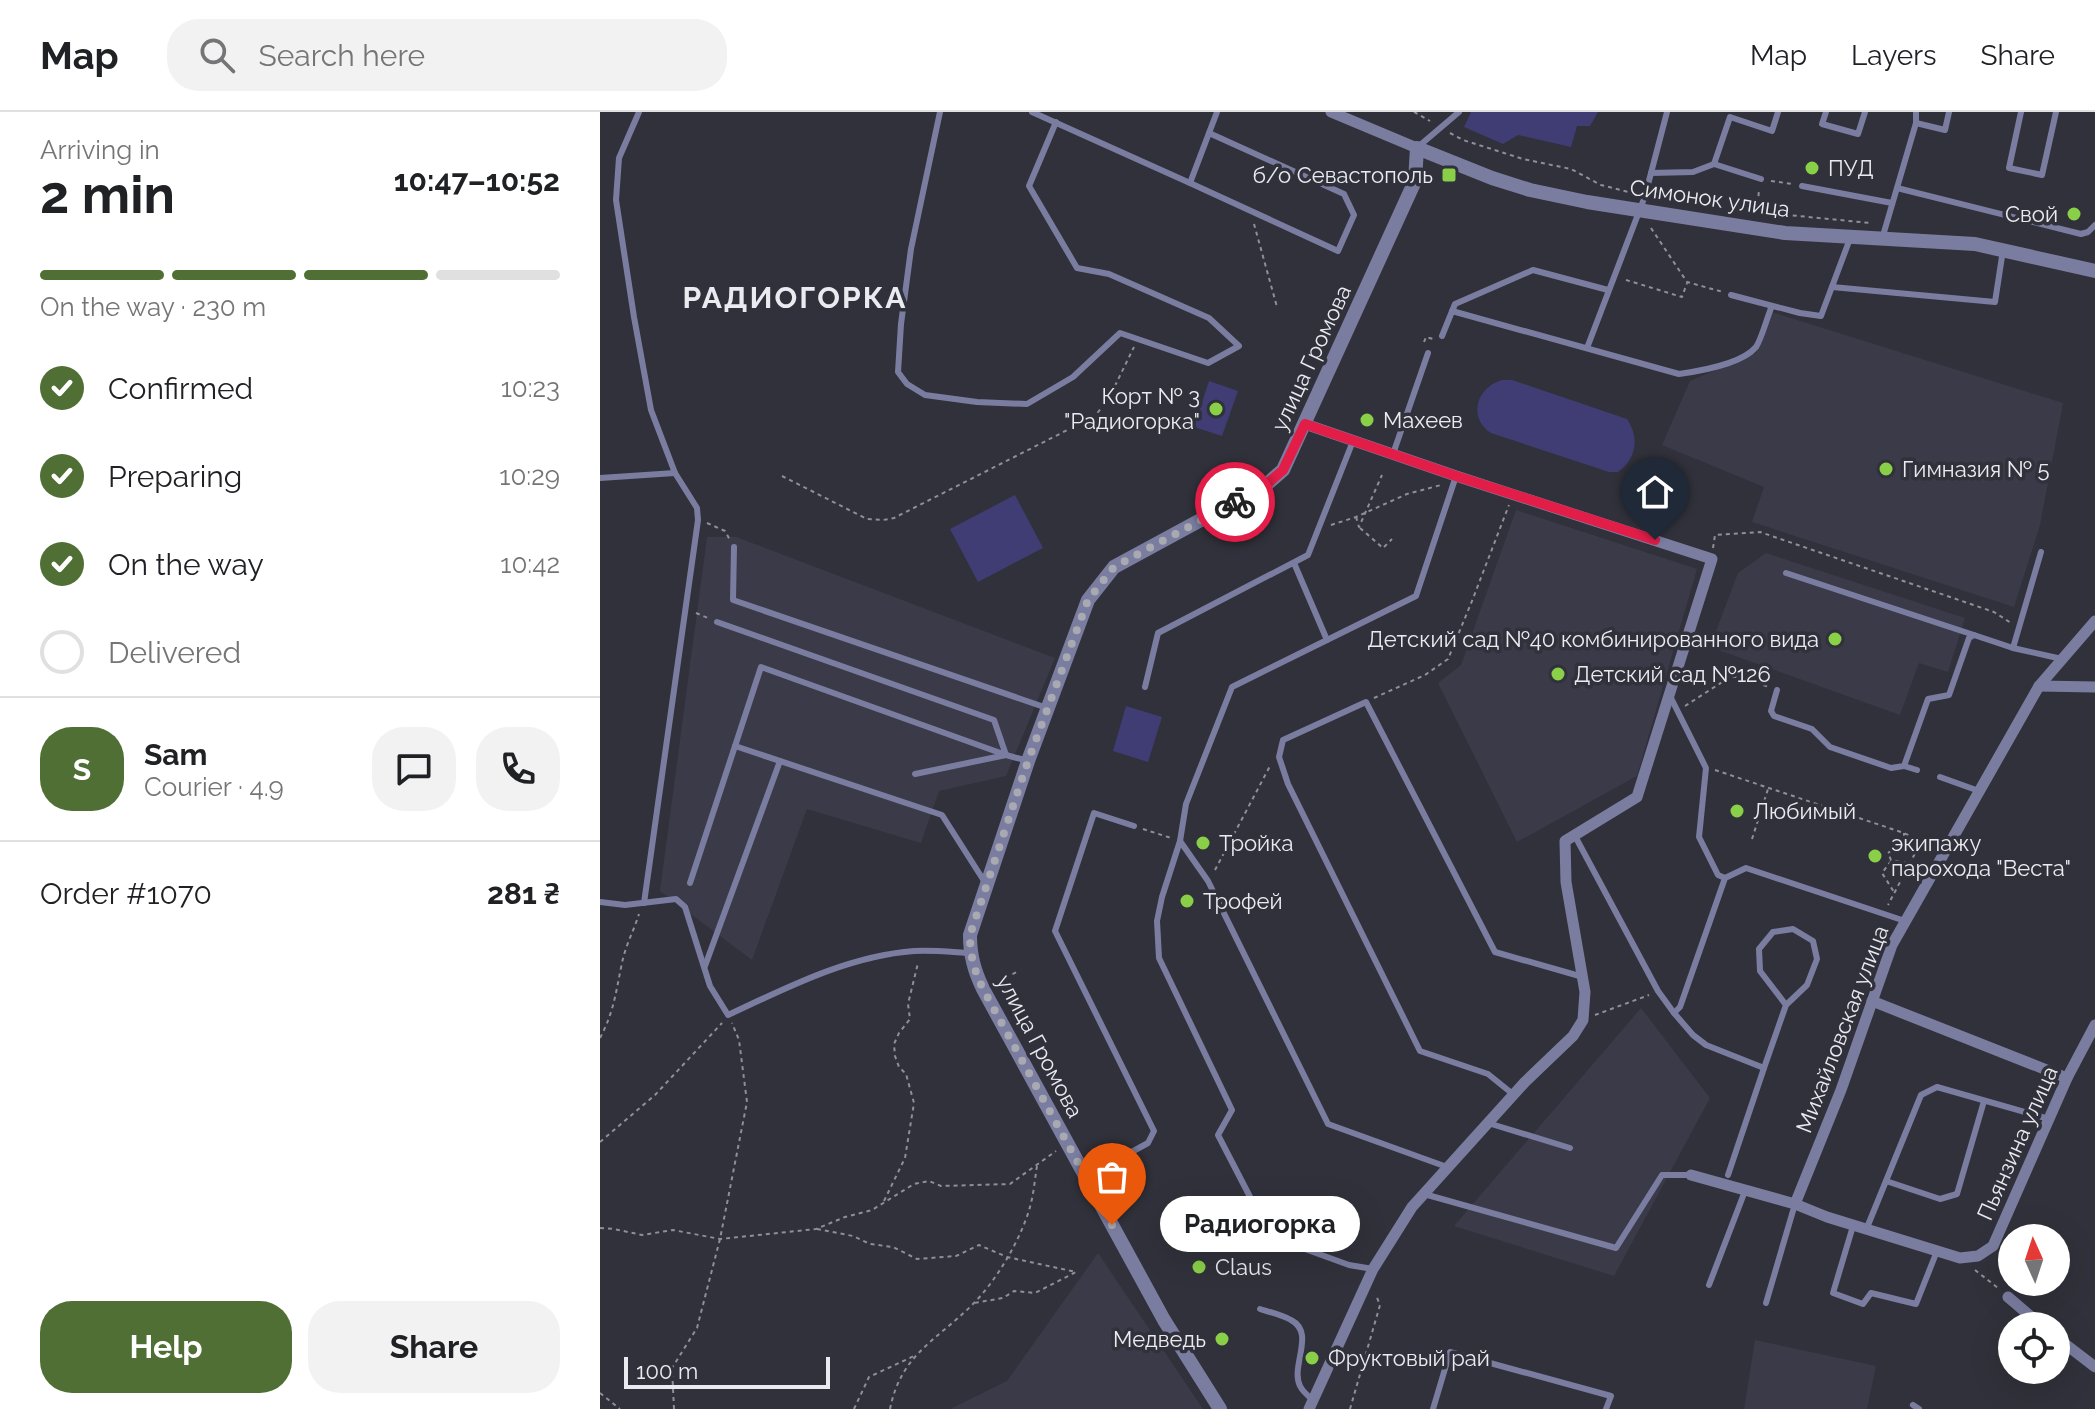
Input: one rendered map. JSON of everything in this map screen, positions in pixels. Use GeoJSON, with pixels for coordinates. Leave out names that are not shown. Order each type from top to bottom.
{"type":"FeatureCollection","features":[{"type":"Feature","properties":{"kind":"street","name":"Симонок улица"},"geometry":{"type":"LineString","coordinates":[[1331,112],[1492,178],[1530,190],[1640,211],[1785,233],[1851,236],[1884,232],[1975,244],[2094,272]]}},
{"type":"Feature","properties":{"kind":"street","name":"улица Громова"},"geometry":{"type":"LineString","coordinates":[[1220,1409],[1164,1320],[983,989],[970,953],[970,935],[1028,761],[1088,600],[1114,567],[1267,484],[1283,470],[1415,181],[1417,148]]}},
{"type":"Feature","properties":{"kind":"street"},"geometry":{"type":"LineString","coordinates":[[1305,424],[1455,479],[1514,494],[1712,559],[1637,797],[1565,841],[1566,882],[1585,992],[1583,1020],[1573,1036],[1514,1095],[1412,1207],[1372,1272],[1311,1404]]}},
{"type":"Feature","properties":{"kind":"street","name":"Михайловская улица"},"geometry":{"type":"LineString","coordinates":[[1795,1204],[1841,1090],[1892,945],[2039,686],[2095,621]]}},
{"type":"Feature","properties":{"kind":"street"},"geometry":{"type":"LineString","coordinates":[[2039,686],[2095,687]]}},
{"type":"Feature","properties":{"kind":"street"},"geometry":{"type":"LineString","coordinates":[[1872,1001],[2067,1078]]}},
{"type":"Feature","properties":{"kind":"street","name":"Пьянзина улица"},"geometry":{"type":"LineString","coordinates":[[1960,1258],[1978,1256],[1993,1246],[2067,1078],[2095,1025]]}},
{"type":"Feature","properties":{"kind":"street"},"geometry":{"type":"LineString","coordinates":[[1691,1175],[1795,1204],[1853,1226],[1960,1258]]}},
{"type":"Feature","properties":{"kind":"street"},"geometry":{"type":"LineString","coordinates":[[2008,1297],[2026,1312]]}},
{"type":"Feature","properties":{"kind":"street"},"geometry":{"type":"LineString","coordinates":[[2070,1348],[2095,1367]]}},
{"type":"Feature","properties":{"kind":"lane"},"geometry":{"type":"LineString","coordinates":[[639,112],[619,158],[616,200],[651,410],[675,473],[697,508],[698,520],[644,903]]}},
{"type":"Feature","properties":{"kind":"lane"},"geometry":{"type":"LineString","coordinates":[[940,112],[911,249],[901,324],[898,372],[907,384],[925,395],[949,400],[1027,404],[1073,377],[1120,333],[1208,363],[1239,346],[1209,318],[1109,274],[1077,268],[1029,186],[1056,122]]}},
{"type":"Feature","properties":{"kind":"lane"},"geometry":{"type":"LineString","coordinates":[[1032,112],[1338,251],[1354,215],[1344,194],[1209,133]]}},
{"type":"Feature","properties":{"kind":"lane"},"geometry":{"type":"LineString","coordinates":[[1190,183],[1217,112]]}},
{"type":"Feature","properties":{"kind":"lane"},"geometry":{"type":"LineString","coordinates":[[1417,148],[1459,112]]}},
{"type":"Feature","properties":{"kind":"lane"},"geometry":{"type":"LineString","coordinates":[[1587,348],[1640,211],[1667,112]]}},
{"type":"Feature","properties":{"kind":"lane"},"geometry":{"type":"LineString","coordinates":[[1714,164],[1730,117],[1772,131],[1778,112]]}},
{"type":"Feature","properties":{"kind":"lane"},"geometry":{"type":"LineString","coordinates":[[1826,112],[1822,124],[1858,134],[1865,112]]}},
{"type":"Feature","properties":{"kind":"lane"},"geometry":{"type":"LineString","coordinates":[[1884,232],[1916,123],[1916,112]]}},
{"type":"Feature","properties":{"kind":"lane"},"geometry":{"type":"LineString","coordinates":[[1916,123],[1945,130],[1949,112]]}},
{"type":"Feature","properties":{"kind":"lane"},"geometry":{"type":"LineString","coordinates":[[2021,112],[2009,168],[2042,175],[2056,112]]}},
{"type":"Feature","properties":{"kind":"lane"},"geometry":{"type":"LineString","coordinates":[[1651,173],[1693,172],[1714,164],[1761,179]]}},
{"type":"Feature","properties":{"kind":"lane"},"geometry":{"type":"LineString","coordinates":[[1802,186],[1892,203]]}},
{"type":"Feature","properties":{"kind":"lane"},"geometry":{"type":"LineString","coordinates":[[1897,188],[2081,234],[2095,225]]}},
{"type":"Feature","properties":{"kind":"lane"},"geometry":{"type":"LineString","coordinates":[[1731,295],[1821,316],[1851,236]]}},
{"type":"Feature","properties":{"kind":"lane"},"geometry":{"type":"LineString","coordinates":[[1832,287],[1995,302],[2003,250]]}},
{"type":"Feature","properties":{"kind":"lane"},"geometry":{"type":"LineString","coordinates":[[1442,336],[1455,304],[1533,270],[1608,290]]}},
{"type":"Feature","properties":{"kind":"lane"},"geometry":{"type":"LineString","coordinates":[[1452,311],[1679,374],[1745,355],[1756,346],[1772,306]]}},
{"type":"Feature","properties":{"kind":"lane"},"geometry":{"type":"LineString","coordinates":[[1393,454],[1428,353]]}},
{"type":"Feature","properties":{"kind":"lane"},"geometry":{"type":"LineString","coordinates":[[1145,687],[1158,633],[1308,555],[1353,441]]}},
{"type":"Feature","properties":{"kind":"lane"},"geometry":{"type":"LineString","coordinates":[[600,478],[675,473]]}},
{"type":"Feature","properties":{"kind":"lane"},"geometry":{"type":"LineString","coordinates":[[1372,1272],[1283,1241],[1262,1220],[1218,1135],[1232,1110],[1159,958],[1157,921],[1180,841],[1186,804],[1232,687],[1416,596],[1455,479]]}},
{"type":"Feature","properties":{"kind":"lane"},"geometry":{"type":"LineString","coordinates":[[734,547],[733,600],[1049,708]]}},
{"type":"Feature","properties":{"kind":"lane"},"geometry":{"type":"LineString","coordinates":[[2013,648],[2041,552]]}},
{"type":"Feature","properties":{"kind":"lane"},"geometry":{"type":"LineString","coordinates":[[1294,563],[1327,640]]}},
{"type":"Feature","properties":{"kind":"lane"},"geometry":{"type":"LineString","coordinates":[[1786,573],[2013,648],[2062,659]]}},
{"type":"Feature","properties":{"kind":"lane"},"geometry":{"type":"LineString","coordinates":[[717,622],[994,720],[1006,755]]}},
{"type":"Feature","properties":{"kind":"lane"},"geometry":{"type":"LineString","coordinates":[[1904,766],[1928,699],[1949,695],[1969,638],[1974,635]]}},
{"type":"Feature","properties":{"kind":"lane"},"geometry":{"type":"LineString","coordinates":[[690,883],[761,667],[1028,761]]}},
{"type":"Feature","properties":{"kind":"lane"},"geometry":{"type":"LineString","coordinates":[[1777,690],[1771,711],[1774,716],[1812,729],[1830,747],[1891,768],[1904,766],[1917,770]]}},
{"type":"Feature","properties":{"kind":"lane"},"geometry":{"type":"LineString","coordinates":[[1670,696],[1706,768],[1699,837],[1718,875],[1725,878]]}},
{"type":"Feature","properties":{"kind":"lane"},"geometry":{"type":"LineString","coordinates":[[1514,1095],[1488,1074],[1420,1051],[1288,784],[1279,757],[1283,740],[1366,702],[1495,952],[1583,977]]}},
{"type":"Feature","properties":{"kind":"lane"},"geometry":{"type":"LineString","coordinates":[[735,746],[942,815],[986,884]]}},
{"type":"Feature","properties":{"kind":"lane"},"geometry":{"type":"LineString","coordinates":[[915,774],[1006,755]]}},
{"type":"Feature","properties":{"kind":"lane"},"geometry":{"type":"LineString","coordinates":[[705,966],[780,761]]}},
{"type":"Feature","properties":{"kind":"lane"},"geometry":{"type":"LineString","coordinates":[[1940,777],[1979,791]]}},
{"type":"Feature","properties":{"kind":"lane"},"geometry":{"type":"LineString","coordinates":[[1086,1177],[1148,1143],[1154,1131],[1055,931],[1094,813],[1134,826]]}},
{"type":"Feature","properties":{"kind":"lane"},"geometry":{"type":"LineString","coordinates":[[1575,836],[1658,991],[1674,1013],[1706,1045],[1764,1068]]}},
{"type":"Feature","properties":{"kind":"lane"},"geometry":{"type":"LineString","coordinates":[[1180,841],[1208,881],[1328,1124],[1447,1167]]}},
{"type":"Feature","properties":{"kind":"lane"},"geometry":{"type":"LineString","coordinates":[[1674,1013],[1680,1007],[1725,878],[1746,868],[1905,921]]}},
{"type":"Feature","properties":{"kind":"lane"},"geometry":{"type":"LineString","coordinates":[[600,902],[625,905],[676,899],[685,907],[710,986],[728,1015],[816,974],[891,953],[970,953]]}},
{"type":"Feature","properties":{"kind":"lane"},"geometry":{"type":"LineString","coordinates":[[1728,1175],[1786,1005],[1807,985],[1817,959],[1813,941],[1793,929],[1773,932],[1759,949],[1760,971],[1786,1005]]}},
{"type":"Feature","properties":{"kind":"lane"},"geometry":{"type":"LineString","coordinates":[[1866,1230],[1921,1095],[1937,1087],[2049,1119]]}},
{"type":"Feature","properties":{"kind":"lane"},"geometry":{"type":"LineString","coordinates":[[1886,1181],[1940,1199],[1957,1194],[1984,1101]]}},
{"type":"Feature","properties":{"kind":"lane"},"geometry":{"type":"LineString","coordinates":[[1488,1123],[1570,1148]]}},
{"type":"Feature","properties":{"kind":"lane"},"geometry":{"type":"LineString","coordinates":[[1424,1194],[1616,1248],[1662,1175],[1691,1175]]}},
{"type":"Feature","properties":{"kind":"lane"},"geometry":{"type":"LineString","coordinates":[[1709,1285],[1745,1191]]}},
{"type":"Feature","properties":{"kind":"lane"},"geometry":{"type":"LineString","coordinates":[[1766,1303],[1795,1204]]}},
{"type":"Feature","properties":{"kind":"lane"},"geometry":{"type":"LineString","coordinates":[[1853,1226],[1833,1293],[1863,1304],[1871,1293],[1916,1304],[1937,1251]]}},
{"type":"Feature","properties":{"kind":"lane"},"geometry":{"type":"LineString","coordinates":[[1260,1309],[1292,1320],[1300,1328],[1303,1337],[1297,1380],[1311,1404]]}},
{"type":"Feature","properties":{"kind":"lane"},"geometry":{"type":"LineString","coordinates":[[1433,1409],[1450,1352],[1611,1396],[1606,1409]]}},
{"type":"Feature","properties":{"kind":"path"},"geometry":{"type":"LineString","coordinates":[[1414,112],[1463,140],[1523,159],[1571,169],[1601,185],[1645,196]]}},
{"type":"Feature","properties":{"kind":"path"},"geometry":{"type":"LineString","coordinates":[[1757,212],[1761,179],[1802,186]]}},
{"type":"Feature","properties":{"kind":"path"},"geometry":{"type":"LineString","coordinates":[[1729,209],[1884,232]]}},
{"type":"Feature","properties":{"kind":"path"},"geometry":{"type":"LineString","coordinates":[[1250,211],[1277,307]]}},
{"type":"Feature","properties":{"kind":"path"},"geometry":{"type":"LineString","coordinates":[[1652,229],[1687,282],[1731,295]]}},
{"type":"Feature","properties":{"kind":"path"},"geometry":{"type":"LineString","coordinates":[[1614,276],[1682,297],[1687,282]]}},
{"type":"Feature","properties":{"kind":"path"},"geometry":{"type":"LineString","coordinates":[[1423,345],[1426,337]]}},
{"type":"Feature","properties":{"kind":"path"},"geometry":{"type":"LineString","coordinates":[[782,476],[867,519],[894,518],[1095,416],[1109,398],[1138,339]]}},
{"type":"Feature","properties":{"kind":"path"},"geometry":{"type":"LineString","coordinates":[[1359,527],[1382,475]]}},
{"type":"Feature","properties":{"kind":"path"},"geometry":{"type":"LineString","coordinates":[[1330,526],[1407,494],[1455,479]]}},
{"type":"Feature","properties":{"kind":"path"},"geometry":{"type":"LineString","coordinates":[[1366,702],[1425,675],[1448,659],[1514,494]]}},
{"type":"Feature","properties":{"kind":"path"},"geometry":{"type":"LineString","coordinates":[[1356,517],[1359,527],[1383,548],[1392,539]]}},
{"type":"Feature","properties":{"kind":"path"},"geometry":{"type":"LineString","coordinates":[[698,520],[725,531],[734,547]]}},
{"type":"Feature","properties":{"kind":"path"},"geometry":{"type":"LineString","coordinates":[[1715,535],[1760,532],[1994,612],[2019,628]]}},
{"type":"Feature","properties":{"kind":"path"},"geometry":{"type":"LineString","coordinates":[[686,610],[717,622]]}},
{"type":"Feature","properties":{"kind":"path"},"geometry":{"type":"LineString","coordinates":[[1677,711],[1730,677],[1777,690]]}},
{"type":"Feature","properties":{"kind":"path"},"geometry":{"type":"LineString","coordinates":[[1208,881],[1270,766],[1279,757]]}},
{"type":"Feature","properties":{"kind":"path"},"geometry":{"type":"LineString","coordinates":[[1706,768],[1904,833],[1921,842],[1883,914]]}},
{"type":"Feature","properties":{"kind":"path"},"geometry":{"type":"LineString","coordinates":[[1752,839],[1769,788]]}},
{"type":"Feature","properties":{"kind":"path"},"geometry":{"type":"LineString","coordinates":[[1150,831],[1180,841]]}},
{"type":"Feature","properties":{"kind":"path"},"geometry":{"type":"LineString","coordinates":[[1891,860],[1888,853],[1904,841],[1904,833]]}},
{"type":"Feature","properties":{"kind":"path"},"geometry":{"type":"LineString","coordinates":[[1891,860],[1910,863]]}},
{"type":"Feature","properties":{"kind":"path"},"geometry":{"type":"LineString","coordinates":[[1891,860],[1882,873],[1894,892]]}},
{"type":"Feature","properties":{"kind":"path"},"geometry":{"type":"LineString","coordinates":[[600,1038],[609,1021],[618,991],[622,960],[644,903]]}},
{"type":"Feature","properties":{"kind":"path"},"geometry":{"type":"LineString","coordinates":[[883,1204],[905,1158],[914,1103],[906,1074],[895,1056],[894,1044],[910,1019],[908,1004],[918,963]]}},
{"type":"Feature","properties":{"kind":"path"},"geometry":{"type":"LineString","coordinates":[[993,984],[1019,971]]}},
{"type":"Feature","properties":{"kind":"path"},"geometry":{"type":"LineString","coordinates":[[1583,1020],[1658,991]]}},
{"type":"Feature","properties":{"kind":"path"},"geometry":{"type":"LineString","coordinates":[[600,1142],[655,1095],[728,1015],[739,1040],[747,1102],[720,1239],[697,1328],[672,1368],[674,1409]]}},
{"type":"Feature","properties":{"kind":"path"},"geometry":{"type":"LineString","coordinates":[[600,1228],[642,1235],[673,1230],[720,1239],[816,1229],[872,1210],[914,1184],[929,1181],[941,1186],[1010,1184],[1052,1153]]}},
{"type":"Feature","properties":{"kind":"path"},"geometry":{"type":"LineString","coordinates":[[890,1409],[902,1372],[915,1355],[974,1303],[1007,1257],[1031,1204],[1037,1165]]}},
{"type":"Feature","properties":{"kind":"path"},"geometry":{"type":"LineString","coordinates":[[816,1229],[893,1247],[917,1259],[956,1256],[979,1245],[1007,1257],[1076,1272],[1035,1293],[1014,1291],[1003,1298],[974,1303]]}},
{"type":"Feature","properties":{"kind":"path"},"geometry":{"type":"LineString","coordinates":[[1960,1258],[2008,1297]]}},
{"type":"Feature","properties":{"kind":"path"},"geometry":{"type":"LineString","coordinates":[[1350,1409],[1380,1305],[1372,1272]]}},
{"type":"Feature","properties":{"kind":"path"},"geometry":{"type":"LineString","coordinates":[[854,1409],[869,1377],[915,1355]]}},
{"type":"Feature","properties":{"kind":"path"},"geometry":{"type":"LineString","coordinates":[[600,1393],[620,1409]]}},
{"type":"Feature","properties":{"kind":"shaded area"},"geometry":{"type":"Polygon","coordinates":[[[1471,112],[1598,112],[1590,126],[1577,126],[1571,147],[1518,135],[1503,144],[1464,127],[1471,112]]]}},
{"type":"Feature","properties":{"kind":"shaded area","name":"Гимназия № 5"},"geometry":{"type":"Polygon","coordinates":[[[1772,312],[2063,403],[2040,525],[2014,607],[1752,522],[1764,487],[1662,445],[1690,381],[1756,353],[1772,312]]]}},
{"type":"Feature","properties":{"kind":"shaded area"},"geometry":{"type":"Polygon","coordinates":[[[1502,380],[1512,380],[1627,419],[1635,441],[1629,461],[1618,472],[1609,472],[1491,433],[1479,419],[1478,403],[1486,389],[1502,380]]]}},
{"type":"Feature","properties":{"kind":"shaded area","name":"Корт № 3 \"Радиогорка\""},"geometry":{"type":"Polygon","coordinates":[[[1209,381],[1238,391],[1222,436],[1194,427],[1209,381]]]}},
{"type":"Feature","properties":{"kind":"shaded area"},"geometry":{"type":"Polygon","coordinates":[[[1015,495],[1043,548],[978,582],[950,529],[1015,495]]]}},
{"type":"Feature","properties":{"kind":"shaded area","name":"Детский сад №126"},"geometry":{"type":"Polygon","coordinates":[[[1516,510],[1697,569],[1637,776],[1517,842],[1438,683],[1461,665],[1516,510]]]}},
{"type":"Feature","properties":{"kind":"shaded area"},"geometry":{"type":"Polygon","coordinates":[[[707,537],[736,537],[1055,658],[1006,776],[939,791],[921,843],[807,809],[752,960],[660,891],[707,537]]]}},
{"type":"Feature","properties":{"kind":"shaded area","name":"Детский сад №40 комбинированного вида"},"geometry":{"type":"Polygon","coordinates":[[[1766,553],[1965,618],[1948,672],[1919,663],[1900,715],[1710,647],[1738,573],[1766,553]]]}},
{"type":"Feature","properties":{"kind":"shaded area"},"geometry":{"type":"Polygon","coordinates":[[[1126,706],[1162,717],[1148,762],[1113,751],[1126,706]]]}},
{"type":"Feature","properties":{"kind":"shaded area"},"geometry":{"type":"Polygon","coordinates":[[[1641,1008],[1710,1098],[1614,1276],[1454,1226],[1641,1008]]]}},
{"type":"Feature","properties":{"kind":"shaded area"},"geometry":{"type":"Polygon","coordinates":[[[1098,1253],[1203,1409],[950,1409],[1007,1381],[1098,1253]]]}},
{"type":"Feature","properties":{"kind":"shaded area"},"geometry":{"type":"Polygon","coordinates":[[[1755,1340],[1876,1366],[1867,1409],[1744,1409],[1755,1340]]]}},
{"type":"Feature","properties":{"kind":"way so far"},"geometry":{"type":"LineString","coordinates":[[1112,1225],[983,989],[970,953],[970,935],[1028,761],[1088,600],[1114,567],[1235,502]]}},
{"type":"Feature","properties":{"kind":"place","name":"ПУД"},"geometry":{"type":"Point","coordinates":[1812,168]}},
{"type":"Feature","properties":{"kind":"place","name":"б/о Севастополь"},"geometry":{"type":"Point","coordinates":[1449,175]}},
{"type":"Feature","properties":{"kind":"place","name":"Свой"},"geometry":{"type":"Point","coordinates":[2074,214]}},
{"type":"Feature","properties":{"kind":"place","name":"Корт № 3 \"Радиогорка\""},"geometry":{"type":"Point","coordinates":[1216,409]}},
{"type":"Feature","properties":{"kind":"place","name":"Махеев"},"geometry":{"type":"Point","coordinates":[1367,420]}},
{"type":"Feature","properties":{"kind":"place","name":"Гимназия № 5"},"geometry":{"type":"Point","coordinates":[1886,469]}},
{"type":"Feature","properties":{"kind":"place","name":"Детский сад №40 комбинированного вида"},"geometry":{"type":"Point","coordinates":[1835,639]}},
{"type":"Feature","properties":{"kind":"place","name":"Детский сад №126"},"geometry":{"type":"Point","coordinates":[1558,674]}},
{"type":"Feature","properties":{"kind":"place","name":"Любимый"},"geometry":{"type":"Point","coordinates":[1737,811]}},
{"type":"Feature","properties":{"kind":"place","name":"Тройка"},"geometry":{"type":"Point","coordinates":[1203,843]}},
{"type":"Feature","properties":{"kind":"place","name":"экипажу парохода \"Веста\""},"geometry":{"type":"Point","coordinates":[1875,856]}},
{"type":"Feature","properties":{"kind":"place","name":"Трофей"},"geometry":{"type":"Point","coordinates":[1187,901]}},
{"type":"Feature","properties":{"kind":"place","name":"Радиогорка"},"geometry":{"type":"Point","coordinates":[1112,1225]}},
{"type":"Feature","properties":{"kind":"place","name":"Claus"},"geometry":{"type":"Point","coordinates":[1199,1267]}},
{"type":"Feature","properties":{"kind":"place","name":"Медведь"},"geometry":{"type":"Point","coordinates":[1222,1339]}},
{"type":"Feature","properties":{"kind":"place","name":"Фруктовый рай"},"geometry":{"type":"Point","coordinates":[1312,1358]}},
{"type":"Feature","properties":{"kind":"district","name":"РАДИОГОРКА"},"geometry":{"type":"Point","coordinates":[795,297]}},
{"type":"Feature","properties":{"kind":"route"},"geometry":{"type":"LineString","coordinates":[[1235,502],[1267,484],[1283,470],[1305,424],[1655,540]]}}]}
